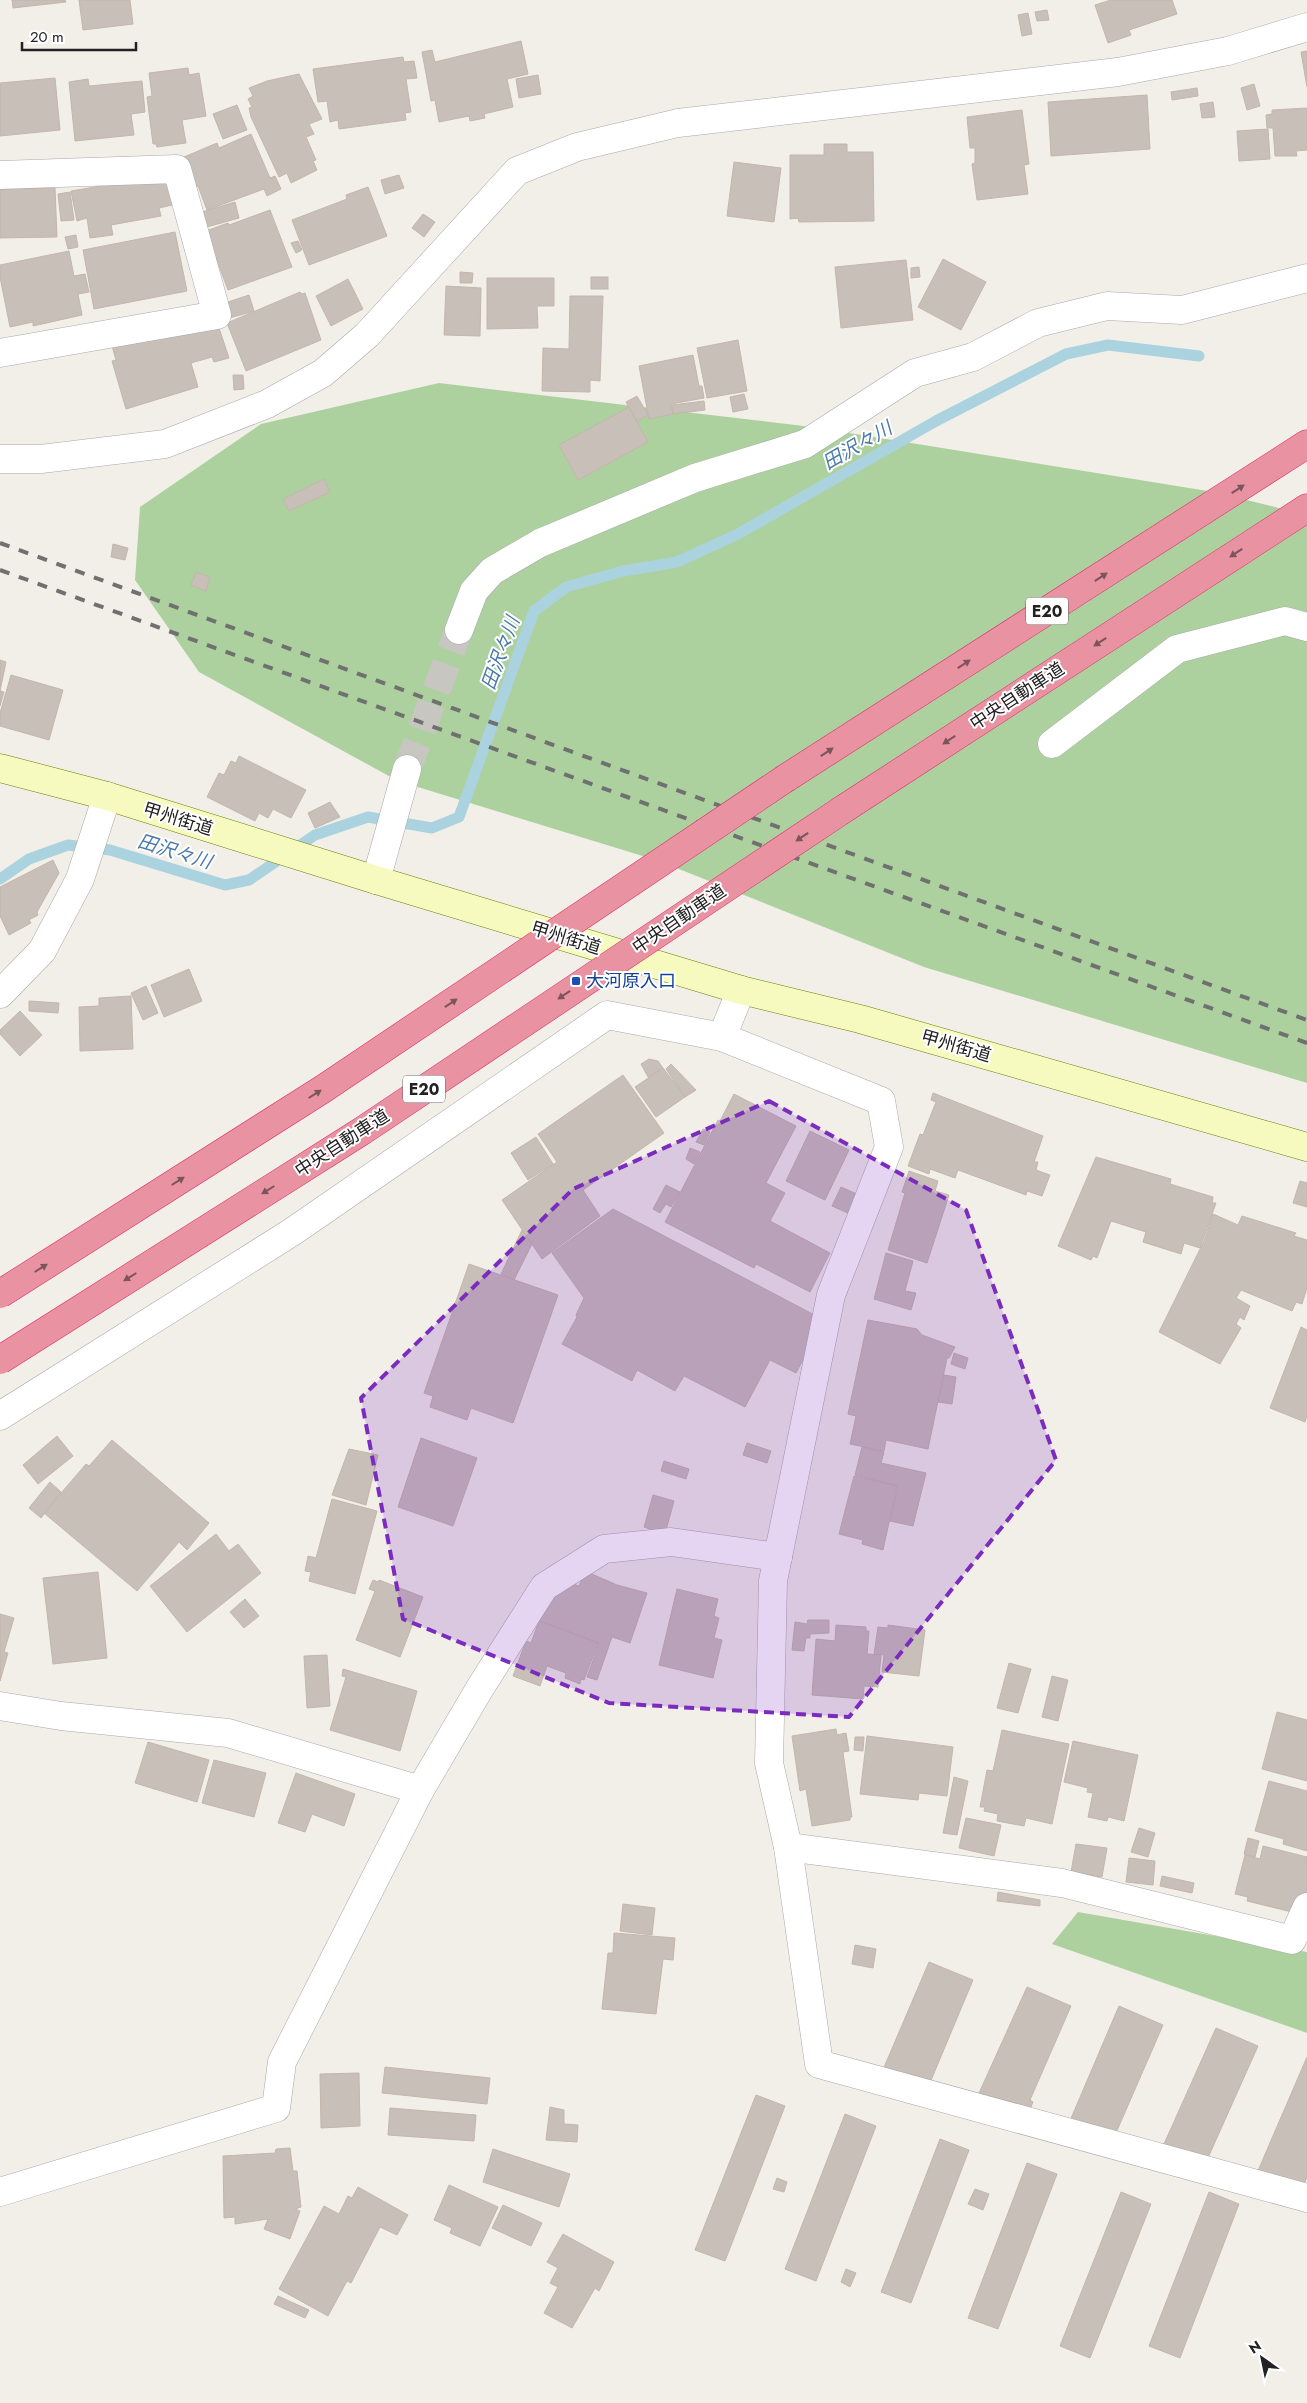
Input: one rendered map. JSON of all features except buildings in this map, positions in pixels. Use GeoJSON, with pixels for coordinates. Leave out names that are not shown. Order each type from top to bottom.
{"type":"FeatureCollection","features":[{"type":"Feature","properties":{"kind":"highway","name":"E20"},"geometry":{"type":"LineString","coordinates":[[0,1294],[323,1089],[786,778],[1307,444]]}},
{"type":"Feature","properties":{"kind":"highway","name":"中央自動車道"},"geometry":{"type":"LineString","coordinates":[[0,1360],[362,1130],[842,810],[1307,508]]}},
{"type":"Feature","properties":{"kind":"main road","name":"甲州街道"},"geometry":{"type":"LineString","coordinates":[[0,768],[107,796],[376,880],[741,990],[860,1018],[1307,1147]]}},
{"type":"Feature","properties":{"kind":"street"},"geometry":{"type":"LineString","coordinates":[[0,459],[41,459],[165,444],[267,404],[323,373],[367,335],[517,171],[577,147],[678,123],[1118,72],[1228,51],[1307,27]]}},
{"type":"Feature","properties":{"kind":"street"},"geometry":{"type":"LineString","coordinates":[[0,175],[177,169],[217,315],[0,353]]}},
{"type":"Feature","properties":{"kind":"street"},"geometry":{"type":"LineString","coordinates":[[459,630],[474,591],[492,571],[540,543],[695,478],[805,444],[915,373],[973,357],[1038,323],[1107,306],[1182,310],[1307,278]]}},
{"type":"Feature","properties":{"kind":"street"},"geometry":{"type":"LineString","coordinates":[[1052,744],[1177,649],[1285,621],[1307,627]]}},
{"type":"Feature","properties":{"kind":"street"},"geometry":{"type":"LineString","coordinates":[[376,880],[407,769]]}},
{"type":"Feature","properties":{"kind":"street"},"geometry":{"type":"LineString","coordinates":[[0,994],[42,951],[80,879],[107,796]]}},
{"type":"Feature","properties":{"kind":"street"},"geometry":{"type":"LineString","coordinates":[[722,1037],[741,990]]}},
{"type":"Feature","properties":{"kind":"street"},"geometry":{"type":"LineString","coordinates":[[0,1416],[292,1232],[607,1015],[722,1037],[880,1102],[888,1147],[831,1295],[773,1581],[769,1763],[788,1847],[819,2064],[1307,2198]]}},
{"type":"Feature","properties":{"kind":"street"},"geometry":{"type":"LineString","coordinates":[[0,2192],[276,2108],[282,2062],[420,1790],[480,1688],[544,1587],[604,1549],[671,1542],[778,1557]]}},
{"type":"Feature","properties":{"kind":"street"},"geometry":{"type":"LineString","coordinates":[[0,1706],[61,1716],[228,1733],[420,1790]]}},
{"type":"Feature","properties":{"kind":"street"},"geometry":{"type":"LineString","coordinates":[[788,1847],[1062,1883],[1292,1940],[1307,1907]]}},
{"type":"Feature","properties":{"kind":"highlighted area"},"geometry":{"type":"Polygon","coordinates":[[[769,1101],[966,1210],[1056,1460],[849,1717],[609,1703],[403,1619],[361,1398],[573,1189],[769,1101]]]}},
{"type":"Feature","properties":{"kind":"green space"},"geometry":{"type":"Polygon","coordinates":[[[439,383],[812,427],[1214,492],[1307,515],[1307,1083],[924,967],[659,861],[398,781],[199,672],[135,580],[140,507],[261,424],[439,383]]]}},
{"type":"Feature","properties":{"kind":"green space"},"geometry":{"type":"Polygon","coordinates":[[[1078,1912],[1307,1952],[1307,2033],[1052,1944],[1078,1912]]]}},
{"type":"Feature","properties":{"kind":"waterway","name":"田沢々川"},"geometry":{"type":"LineString","coordinates":[[0,879],[29,859],[68,845],[110,850],[225,885],[249,880],[315,835],[368,817],[432,828],[459,817],[534,611],[566,587],[623,571],[677,562],[738,534],[936,421],[1066,354],[1108,345],[1199,356]]}},
{"type":"Feature","properties":{"kind":"tunnel"},"geometry":{"type":"LineString","coordinates":[[407,769],[459,630]]}},
{"type":"Feature","properties":{"kind":"railway"},"geometry":{"type":"LineString","coordinates":[[0,543],[1307,1020]]}},
{"type":"Feature","properties":{"kind":"railway"},"geometry":{"type":"LineString","coordinates":[[0,570],[1307,1043]]}},
{"type":"Feature","properties":{"kind":"place","name":"大河原入口"},"geometry":{"type":"Point","coordinates":[576,981]}}]}
